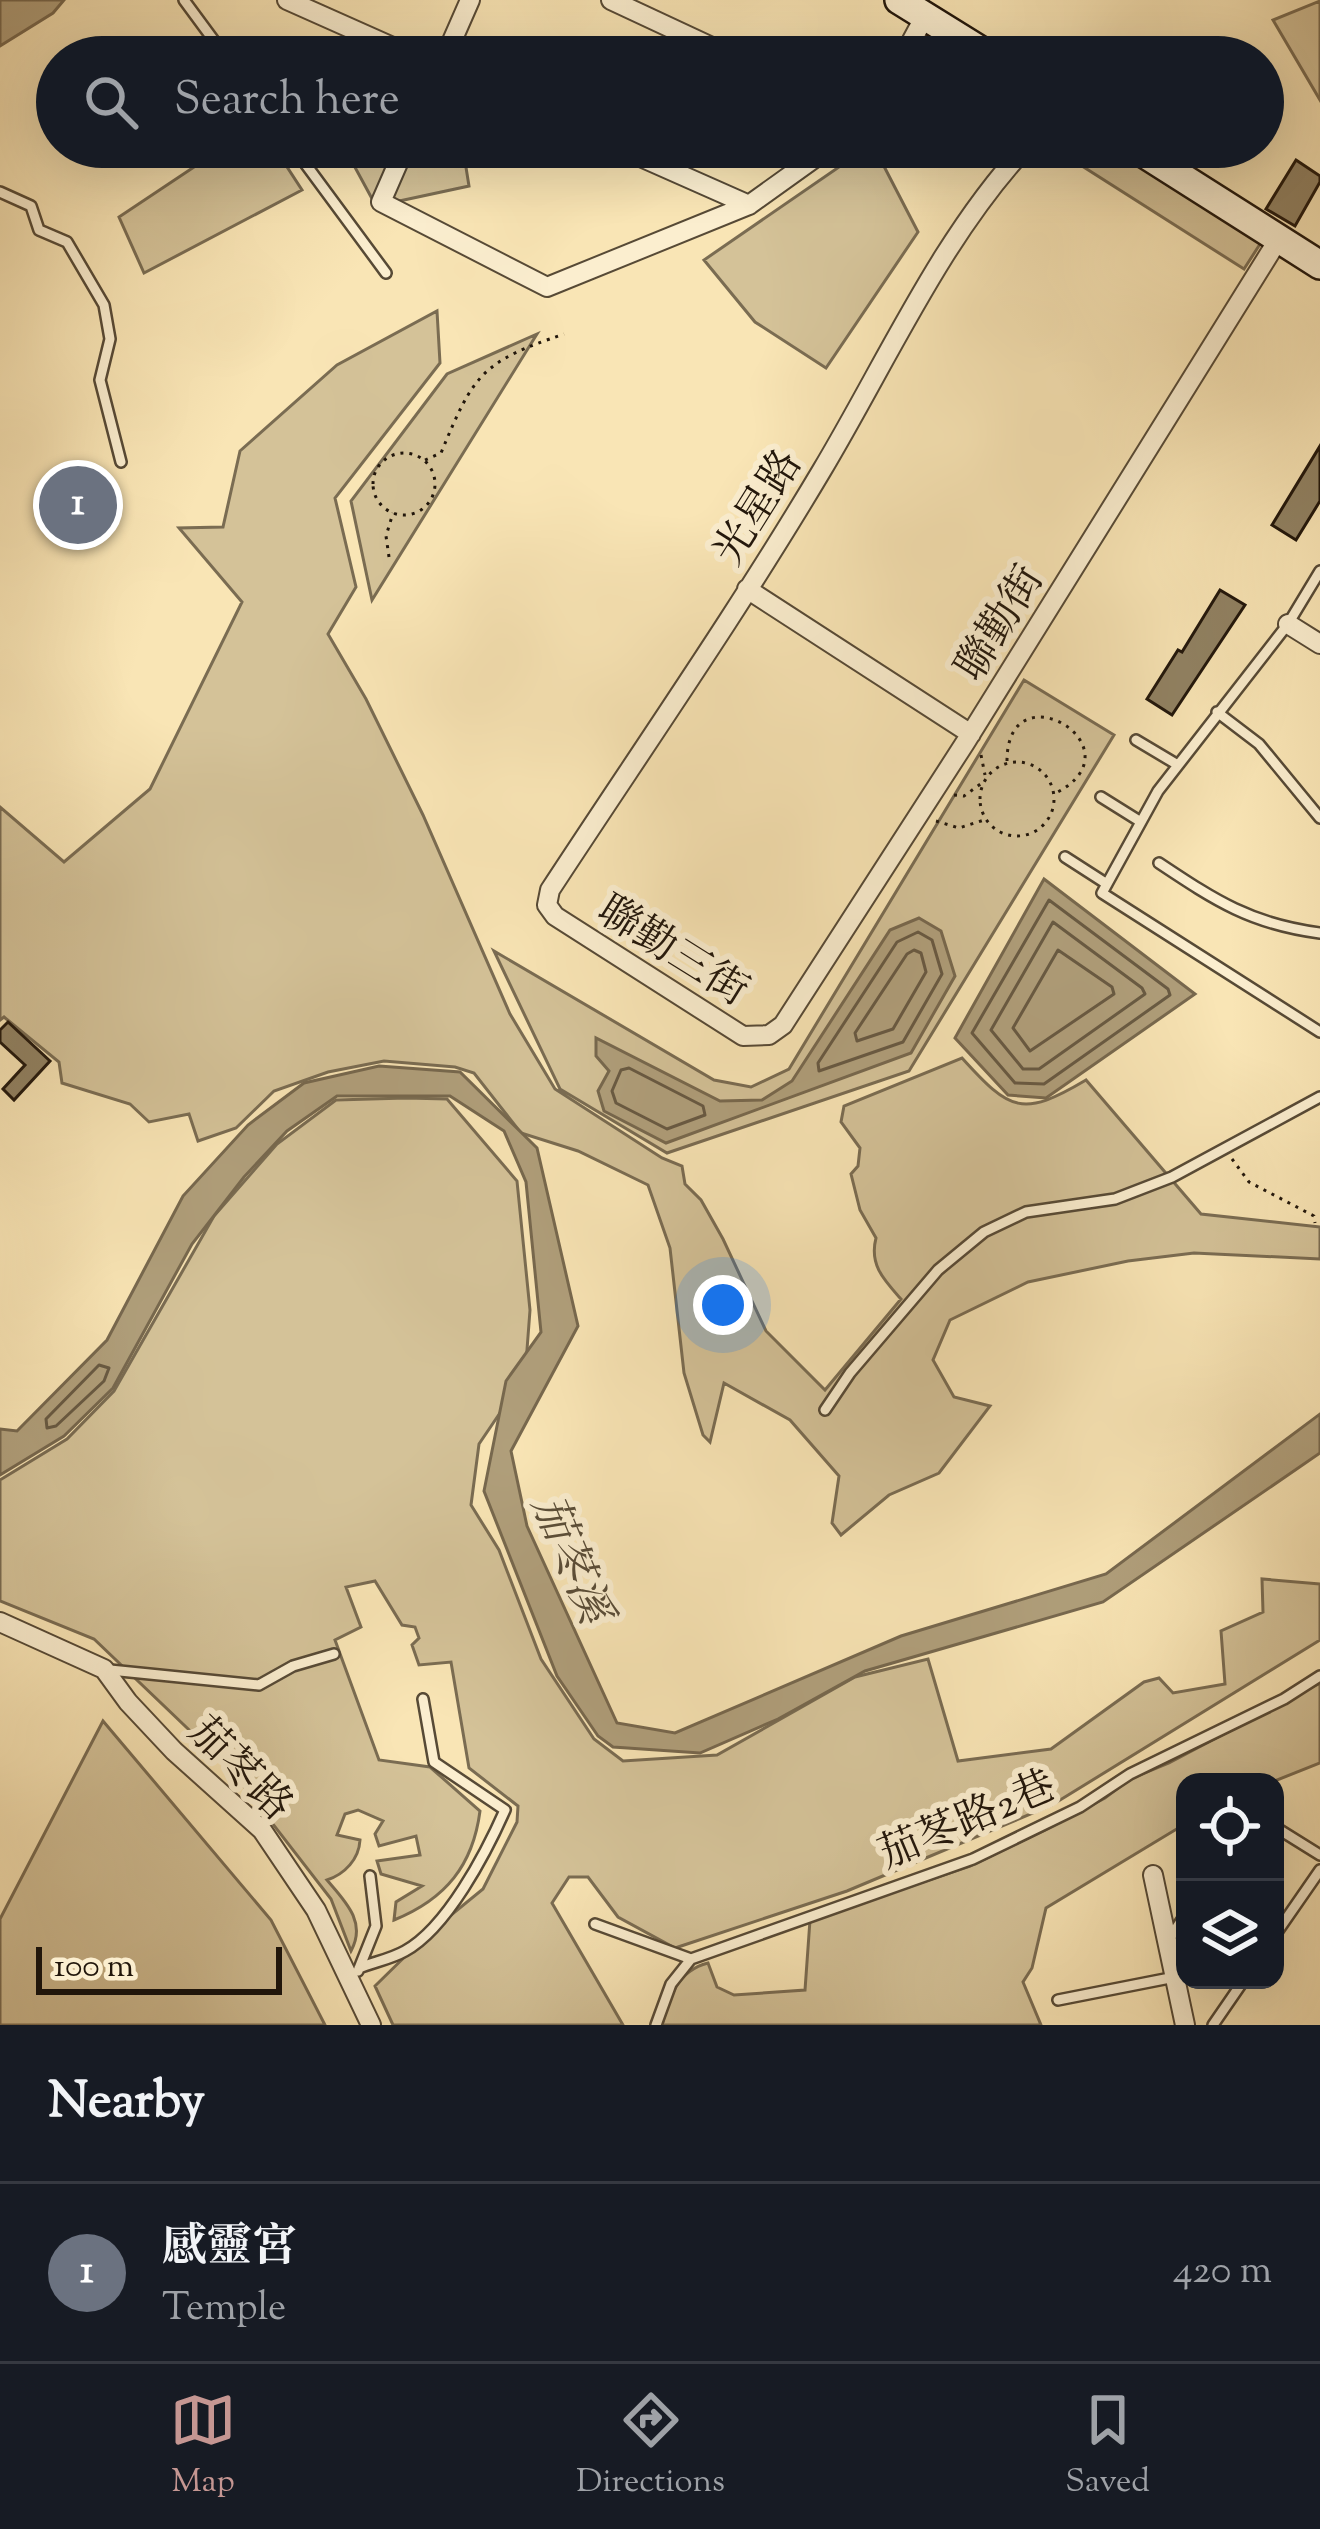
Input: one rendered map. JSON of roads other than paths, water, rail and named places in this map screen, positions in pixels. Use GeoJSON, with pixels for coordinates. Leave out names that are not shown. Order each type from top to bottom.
{"type":"FeatureCollection","features":[{"type":"Feature","properties":{"kind":"street"},"geometry":{"type":"LineString","coordinates":[[287,0],[368,36]]}},
{"type":"Feature","properties":{"kind":"street"},"geometry":{"type":"LineString","coordinates":[[454,36],[470,0]]}},
{"type":"Feature","properties":{"kind":"street"},"geometry":{"type":"LineString","coordinates":[[611,0],[688,36]]}},
{"type":"Feature","properties":{"kind":"street"},"geometry":{"type":"LineString","coordinates":[[899,0],[958,36]]}},
{"type":"Feature","properties":{"kind":"street"},"geometry":{"type":"LineString","coordinates":[[914,36],[925,16]]}},
{"type":"Feature","properties":{"kind":"street"},"geometry":{"type":"LineString","coordinates":[[396,168],[381,202],[547,287],[749,205],[801,168]]}},
{"type":"Feature","properties":{"kind":"street"},"geometry":{"type":"LineString","coordinates":[[665,168],[749,205]]}},
{"type":"Feature","properties":{"kind":"street","name":"光星路"},"geometry":{"type":"LineString","coordinates":[[547,904],[550,890],[820,474],[965,224],[1006,168]]}},
{"type":"Feature","properties":{"kind":"street"},"geometry":{"type":"LineString","coordinates":[[1167,168],[1320,266]]}},
{"type":"Feature","properties":{"kind":"street","name":"聯勤街"},"geometry":{"type":"LineString","coordinates":[[770,1035],[783,1025],[921,813],[1278,240]]}},
{"type":"Feature","properties":{"kind":"street"},"geometry":{"type":"LineString","coordinates":[[747,589],[968,738]]}},
{"type":"Feature","properties":{"kind":"street"},"geometry":{"type":"LineString","coordinates":[[1288,624],[1320,644]]}},
{"type":"Feature","properties":{"kind":"street","name":"聯勤三街"},"geometry":{"type":"LineString","coordinates":[[547,904],[555,916],[743,1036],[770,1035]]}},
{"type":"Feature","properties":{"kind":"street","name":"茄苳路"},"geometry":{"type":"LineString","coordinates":[[0,1622],[104,1670],[174,1751],[262,1830],[356,1974],[370,2025]]}},
{"type":"Feature","properties":{"kind":"street"},"geometry":{"type":"LineString","coordinates":[[1153,1875],[1185,2025]]}},
{"type":"Feature","properties":{"kind":"lane"},"geometry":{"type":"LineString","coordinates":[[184,0],[211,36]]}},
{"type":"Feature","properties":{"kind":"lane"},"geometry":{"type":"LineString","coordinates":[[308,168],[386,273]]}},
{"type":"Feature","properties":{"kind":"lane"},"geometry":{"type":"LineString","coordinates":[[0,192],[31,206],[38,230],[67,242],[104,305],[110,338],[100,380],[121,462]]}},
{"type":"Feature","properties":{"kind":"lane"},"geometry":{"type":"LineString","coordinates":[[1105,889],[1178,765],[1288,624],[1320,571]]}},
{"type":"Feature","properties":{"kind":"lane"},"geometry":{"type":"LineString","coordinates":[[1217,712],[1259,743],[1320,818]]}},
{"type":"Feature","properties":{"kind":"lane"},"geometry":{"type":"LineString","coordinates":[[1136,740],[1178,765]]}},
{"type":"Feature","properties":{"kind":"lane"},"geometry":{"type":"LineString","coordinates":[[1101,797],[1141,822]]}},
{"type":"Feature","properties":{"kind":"lane"},"geometry":{"type":"LineString","coordinates":[[1065,857],[1105,889],[1320,1032]]}},
{"type":"Feature","properties":{"kind":"lane"},"geometry":{"type":"LineString","coordinates":[[1159,863],[1229,910],[1289,929],[1320,933]]}},
{"type":"Feature","properties":{"kind":"lane"},"geometry":{"type":"LineString","coordinates":[[825,1410],[850,1372],[938,1270],[984,1232],[1026,1212],[1115,1199],[1172,1177],[1320,1096]]}},
{"type":"Feature","properties":{"kind":"lane"},"geometry":{"type":"LineString","coordinates":[[104,1670],[260,1685],[292,1666],[334,1654]]}},
{"type":"Feature","properties":{"kind":"lane","name":"茄苳路2巷"},"geometry":{"type":"LineString","coordinates":[[691,1960],[973,1859],[1080,1808],[1130,1774],[1285,1699],[1320,1676]]}},
{"type":"Feature","properties":{"kind":"lane"},"geometry":{"type":"LineString","coordinates":[[356,1974],[408,1950],[453,1904],[488,1849],[505,1810],[469,1781],[434,1762],[422,1700]]}},
{"type":"Feature","properties":{"kind":"lane"},"geometry":{"type":"LineString","coordinates":[[1284,1833],[1320,1855]]}},
{"type":"Feature","properties":{"kind":"lane"},"geometry":{"type":"LineString","coordinates":[[1284,1922],[1320,1870]]}},
{"type":"Feature","properties":{"kind":"lane"},"geometry":{"type":"LineString","coordinates":[[356,1974],[376,1927],[370,1876]]}},
{"type":"Feature","properties":{"kind":"lane"},"geometry":{"type":"LineString","coordinates":[[595,1924],[691,1960],[671,1984],[656,2025]]}},
{"type":"Feature","properties":{"kind":"lane"},"geometry":{"type":"LineString","coordinates":[[1167,1942],[1176,1929]]}},
{"type":"Feature","properties":{"kind":"lane"},"geometry":{"type":"LineString","coordinates":[[1058,2000],[1175,1977]]}},
{"type":"Feature","properties":{"kind":"lane"},"geometry":{"type":"LineString","coordinates":[[1213,2025],[1238,1989]]}},
{"type":"Feature","properties":{"kind":"water"},"geometry":{"type":"Polygon","coordinates":[[[0,0],[64,0],[53,13],[0,46],[0,0]]]}},
{"type":"Feature","properties":{"kind":"water"},"geometry":{"type":"Polygon","coordinates":[[[1044,879],[1195,994],[1046,1098],[1008,1095],[955,1038],[1044,879]]]}},
{"type":"Feature","properties":{"kind":"water"},"geometry":{"type":"Polygon","coordinates":[[[919,918],[941,931],[955,976],[911,1053],[666,1143],[604,1111],[598,1091],[609,1071],[596,1056],[596,1038],[720,1101],[762,1100],[792,1081],[890,930],[919,918]]]}},
{"type":"Feature","properties":{"kind":"water","name":"茄苳溪"},"geometry":{"type":"Polygon","coordinates":[[[379,1066],[460,1072],[537,1148],[578,1326],[511,1451],[527,1526],[617,1723],[675,1733],[901,1636],[1106,1574],[1320,1414],[1320,1453],[1103,1602],[865,1671],[778,1719],[700,1753],[613,1747],[598,1736],[557,1676],[484,1491],[506,1381],[541,1332],[526,1182],[504,1131],[450,1096],[337,1096],[287,1131],[192,1244],[113,1388],[64,1436],[0,1475],[0,1429],[17,1431],[107,1340],[183,1196],[248,1125],[304,1083],[379,1066]]]}},
{"type":"Feature","properties":{"kind":"place","name":"感靈宮"},"geometry":{"type":"Point","coordinates":[78,505]}}]}
